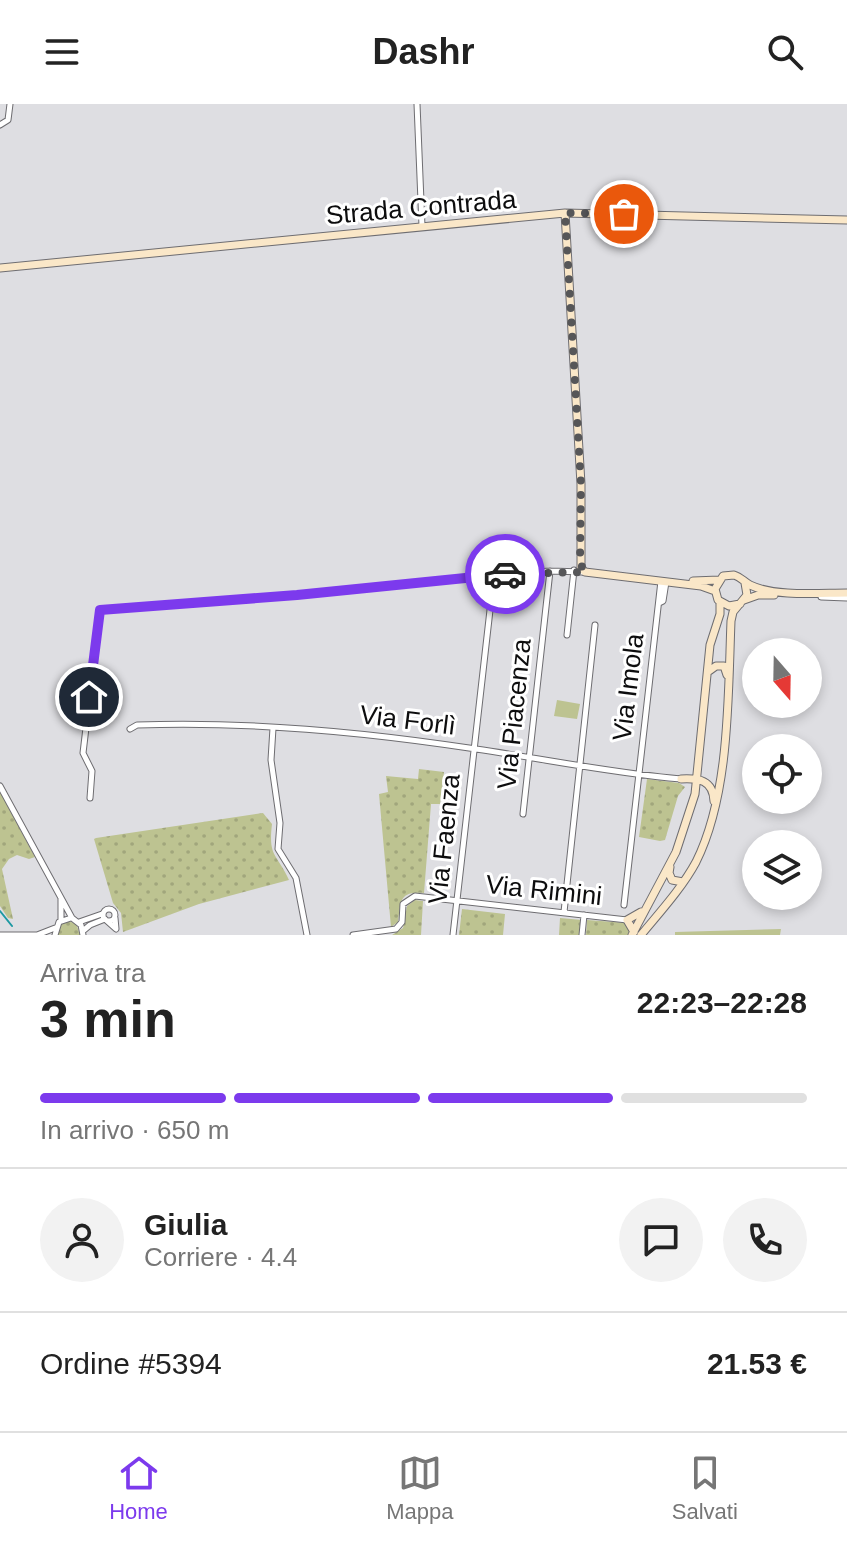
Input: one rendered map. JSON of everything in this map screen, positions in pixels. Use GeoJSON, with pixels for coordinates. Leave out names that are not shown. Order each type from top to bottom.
{"type":"FeatureCollection","features":[{"type":"Feature","properties":{"kind":"street"},"geometry":{"type":"LineString","coordinates":[[0,125],[8,120],[10,104]]}},
{"type":"Feature","properties":{"kind":"street"},"geometry":{"type":"LineString","coordinates":[[417,104],[422,226]]}},
{"type":"Feature","properties":{"kind":"street"},"geometry":{"type":"LineString","coordinates":[[565,213],[581,484],[580,563],[585,572]]}},
{"type":"Feature","properties":{"kind":"street","name":"Strada Contrada"},"geometry":{"type":"LineString","coordinates":[[0,268],[565,213],[847,220]]}},
{"type":"Feature","properties":{"kind":"street"},"geometry":{"type":"LineString","coordinates":[[567,635],[574,570]]}},
{"type":"Feature","properties":{"kind":"street"},"geometry":{"type":"LineString","coordinates":[[90,798],[92,771],[83,753],[100,610],[574,570],[701,586],[715,591]]}},
{"type":"Feature","properties":{"kind":"street","name":"Via Piacenza"},"geometry":{"type":"LineString","coordinates":[[523,814],[550,571]]}},
{"type":"Feature","properties":{"kind":"street"},"geometry":{"type":"LineString","coordinates":[[667,582],[719,580],[731,574],[752,586],[785,592],[847,595]]}},
{"type":"Feature","properties":{"kind":"street","name":"Via Faenza"},"geometry":{"type":"LineString","coordinates":[[453,935],[494,575]]}},
{"type":"Feature","properties":{"kind":"street"},"geometry":{"type":"LineString","coordinates":[[636,934],[685,831],[699,779],[710,645],[720,614],[720,602],[715,591],[719,580]]}},
{"type":"Feature","properties":{"kind":"street","name":"Via Imola"},"geometry":{"type":"LineString","coordinates":[[624,905],[659,603],[667,582]]}},
{"type":"Feature","properties":{"kind":"street"},"geometry":{"type":"LineString","coordinates":[[636,934],[683,882],[696,861],[712,819],[719,789],[729,689],[731,621],[733,612],[747,592],[745,583]]}},
{"type":"Feature","properties":{"kind":"street"},"geometry":{"type":"LineString","coordinates":[[720,602],[729,606],[766,594],[847,595]]}},
{"type":"Feature","properties":{"kind":"street"},"geometry":{"type":"LineString","coordinates":[[564,912],[595,625]]}},
{"type":"Feature","properties":{"kind":"street"},"geometry":{"type":"LineString","coordinates":[[709,671],[716,666],[724,666],[729,689]]}},
{"type":"Feature","properties":{"kind":"street","name":"Via Forlì"},"geometry":{"type":"LineString","coordinates":[[130,729],[145,725],[357,733],[474,748],[638,775],[684,779]]}},
{"type":"Feature","properties":{"kind":"street"},"geometry":{"type":"LineString","coordinates":[[273,728],[271,760],[280,823],[278,849],[296,878],[307,935]]}},
{"type":"Feature","properties":{"kind":"street"},"geometry":{"type":"LineString","coordinates":[[684,779],[696,769],[700,738],[703,737]]}},
{"type":"Feature","properties":{"kind":"street"},"geometry":{"type":"LineString","coordinates":[[684,779],[699,779],[712,788],[712,819]]}},
{"type":"Feature","properties":{"kind":"street"},"geometry":{"type":"LineString","coordinates":[[684,779],[691,784],[695,794]]}},
{"type":"Feature","properties":{"kind":"street"},"geometry":{"type":"LineString","coordinates":[[0,786],[72,918],[79,922],[84,933],[90,925],[105,918]]}},
{"type":"Feature","properties":{"kind":"street"},"geometry":{"type":"LineString","coordinates":[[673,857],[670,878],[674,882],[683,882]]}},
{"type":"Feature","properties":{"kind":"street"},"geometry":{"type":"LineString","coordinates":[[636,934],[627,920],[641,912],[653,888],[656,888]]}},
{"type":"Feature","properties":{"kind":"street","name":"Via Rimini"},"geometry":{"type":"LineString","coordinates":[[353,935],[396,929],[402,922],[403,904],[411,897],[627,920]]}},
{"type":"Feature","properties":{"kind":"street"},"geometry":{"type":"LineString","coordinates":[[0,932],[38,935],[55,932],[61,920],[61,898]]}},
{"type":"Feature","properties":{"kind":"street"},"geometry":{"type":"LineString","coordinates":[[105,918],[107,910],[111,910],[117,932]]}},
{"type":"Feature","properties":{"kind":"street"},"geometry":{"type":"LineString","coordinates":[[582,935],[584,915]]}},
{"type":"Feature","properties":{"kind":"street"},"geometry":{"type":"LineString","coordinates":[[79,922],[114,917]]}},
{"type":"Feature","properties":{"kind":"street"},"geometry":{"type":"LineString","coordinates":[[61,920],[72,918]]}},
{"type":"Feature","properties":{"kind":"street"},"geometry":{"type":"LineString","coordinates":[[105,918],[117,932]]}},
{"type":"Feature","properties":{"kind":"green space"},"geometry":{"type":"Polygon","coordinates":[[[557,700],[580,704],[577,719],[554,716],[557,700]]]}},
{"type":"Feature","properties":{"kind":"green space"},"geometry":{"type":"Polygon","coordinates":[[[419,769],[444,772],[440,804],[431,804],[424,893],[409,894],[402,899],[398,922],[391,927],[379,794],[388,792],[386,776],[418,779],[419,769]]]}},
{"type":"Feature","properties":{"kind":"green space"},"geometry":{"type":"Polygon","coordinates":[[[647,779],[679,783],[685,787],[678,796],[665,840],[639,837],[647,779]]]}},
{"type":"Feature","properties":{"kind":"green space"},"geometry":{"type":"Polygon","coordinates":[[[0,792],[35,857],[29,859],[17,855],[9,859],[2,869],[13,919],[8,918],[0,906],[0,792]]]}},
{"type":"Feature","properties":{"kind":"green space"},"geometry":{"type":"Polygon","coordinates":[[[263,813],[272,824],[272,850],[289,880],[199,904],[123,932],[121,913],[113,903],[94,839],[263,813]]]}},
{"type":"Feature","properties":{"kind":"green space"},"geometry":{"type":"Polygon","coordinates":[[[415,900],[423,901],[421,935],[392,935],[403,928],[407,906],[415,900]]]}},
{"type":"Feature","properties":{"kind":"green space"},"geometry":{"type":"Polygon","coordinates":[[[462,909],[505,914],[503,935],[459,935],[462,909]]]}},
{"type":"Feature","properties":{"kind":"green space"},"geometry":{"type":"Polygon","coordinates":[[[560,918],[582,920],[580,935],[559,935],[560,918]]]}},
{"type":"Feature","properties":{"kind":"green space"},"geometry":{"type":"Polygon","coordinates":[[[587,920],[628,923],[630,935],[586,935],[587,920]]]}},
{"type":"Feature","properties":{"kind":"green space"},"geometry":{"type":"Polygon","coordinates":[[[65,921],[76,923],[80,935],[57,935],[65,921]]]}},
{"type":"Feature","properties":{"kind":"green space"},"geometry":{"type":"Polygon","coordinates":[[[781,929],[780,935],[675,935],[675,932],[781,929]]]}},
{"type":"Feature","properties":{"kind":"waterway"},"geometry":{"type":"LineString","coordinates":[[0,911],[12,926]]}},
{"type":"Feature","properties":{"kind":"way so far"},"geometry":{"type":"LineString","coordinates":[[505,574],[585,572],[580,563],[581,484],[565,213],[624,214]]}},
{"type":"Feature","properties":{"kind":"route"},"geometry":{"type":"LineString","coordinates":[[89,697],[100,610],[297,595],[505,574]]}}]}
